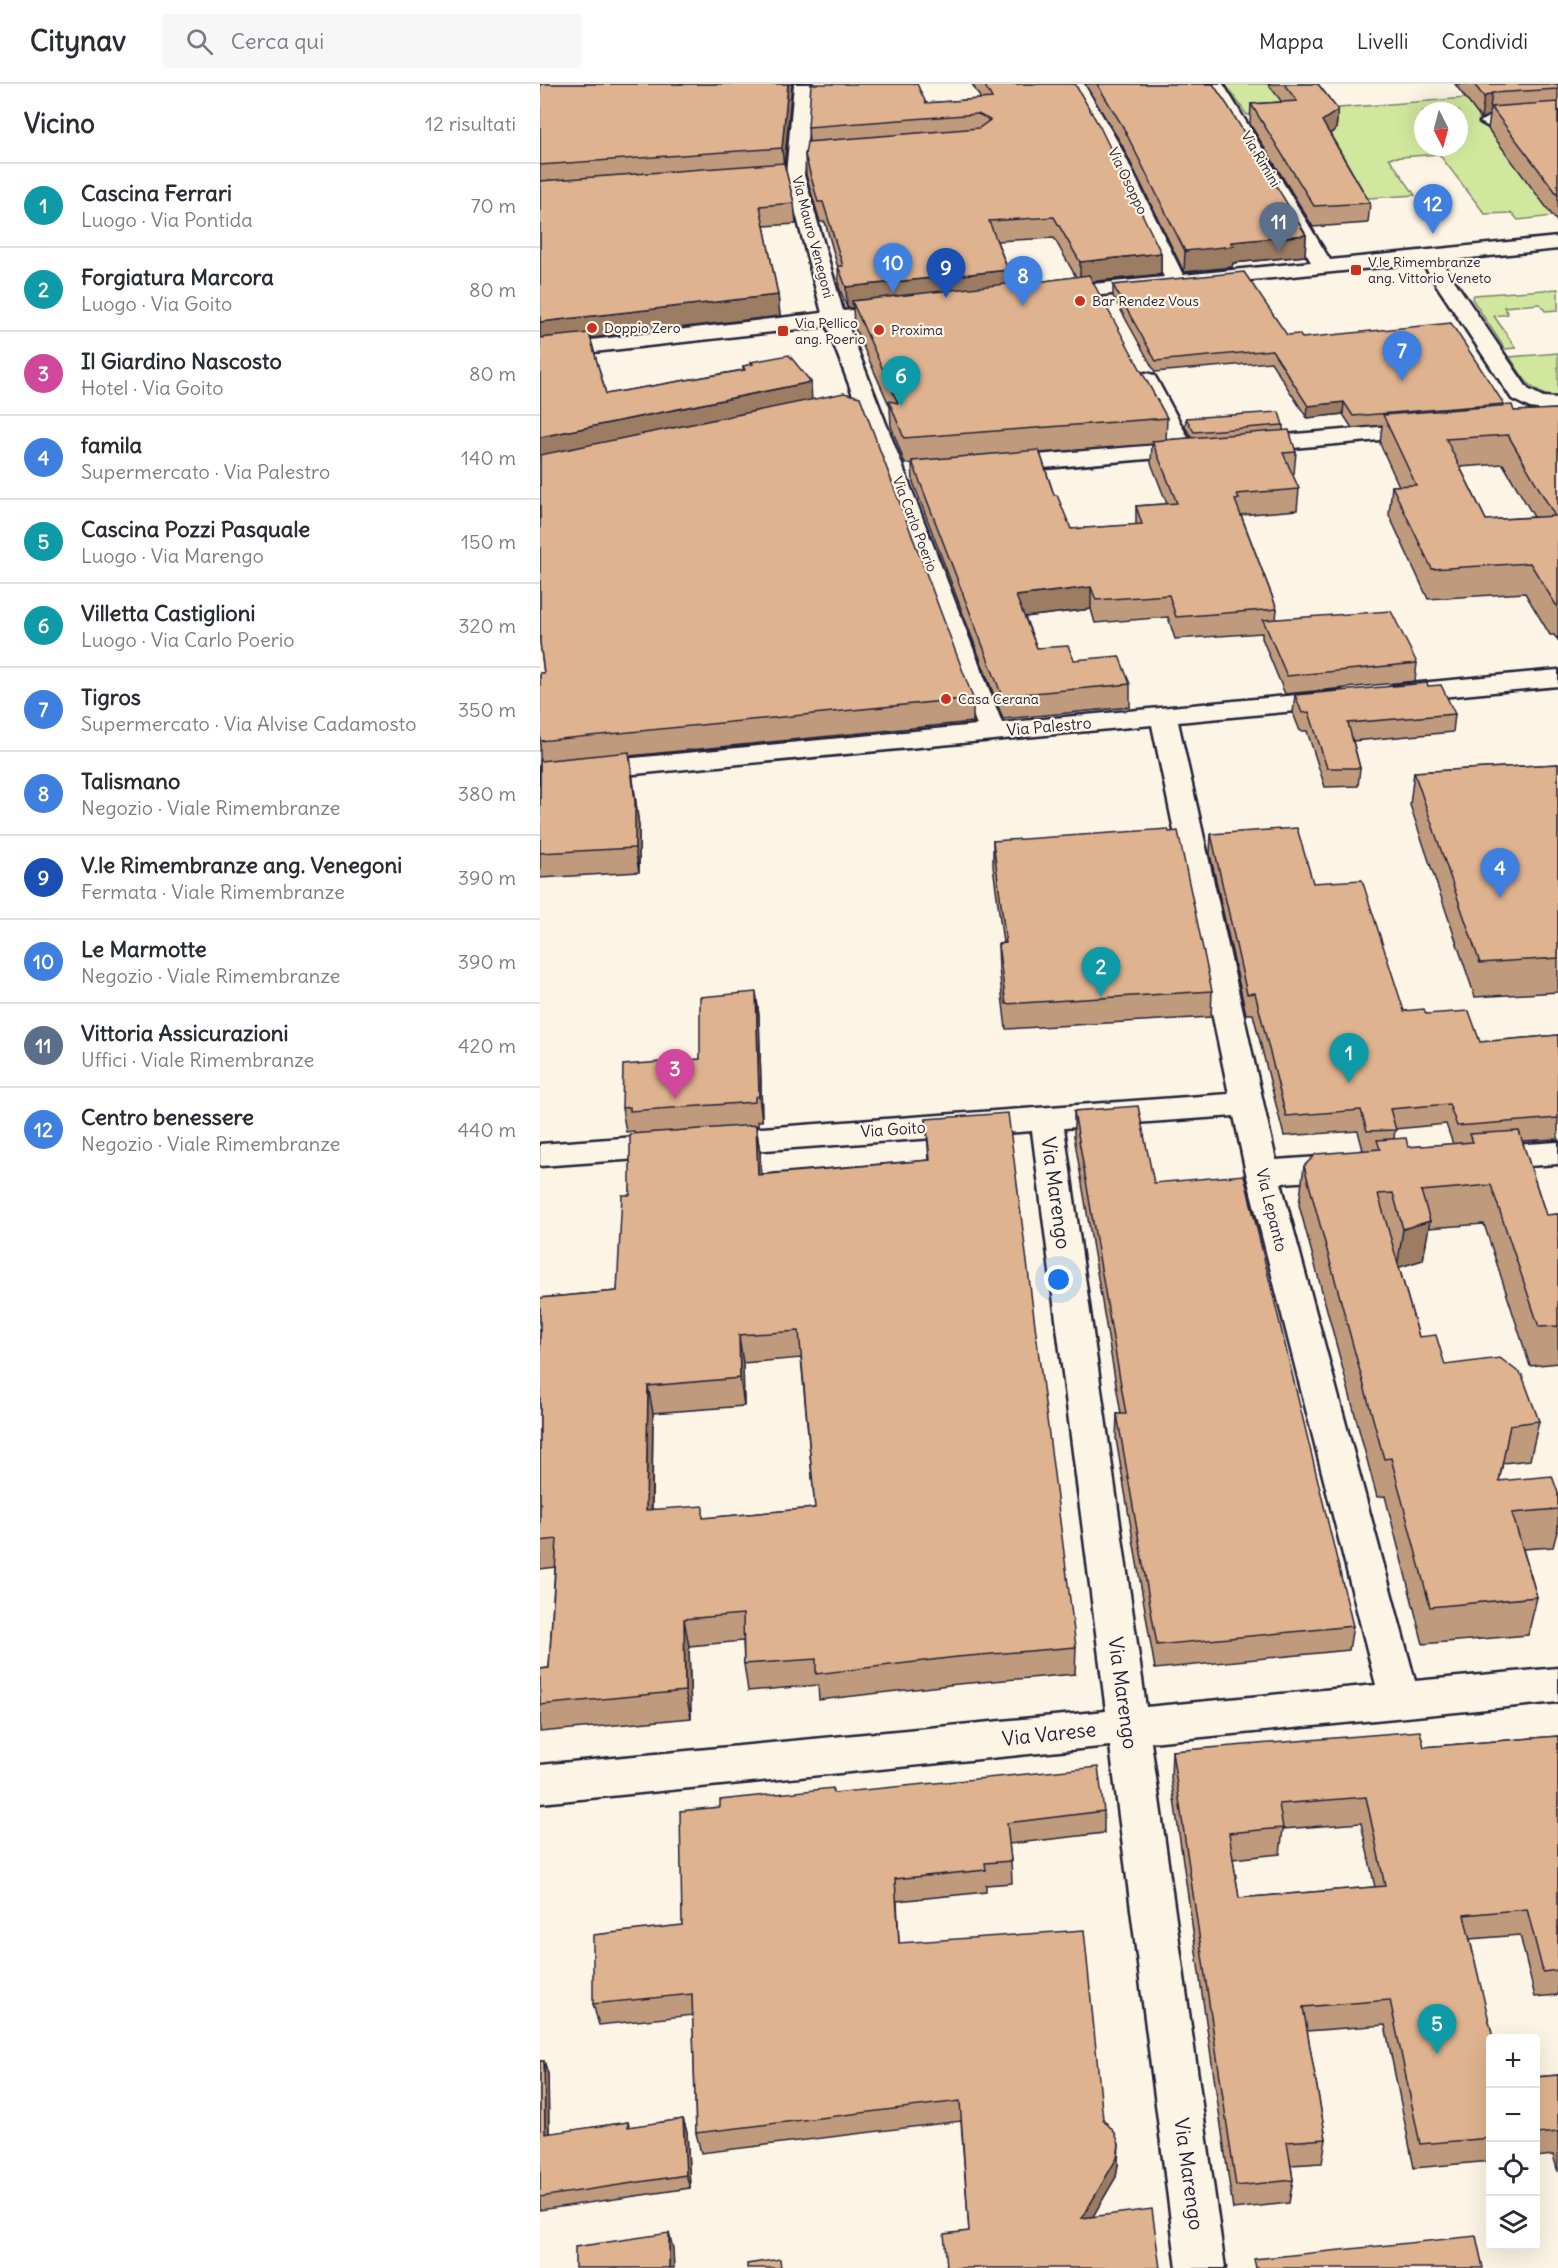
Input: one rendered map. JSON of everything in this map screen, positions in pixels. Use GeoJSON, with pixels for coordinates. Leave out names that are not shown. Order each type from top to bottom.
{"type":"FeatureCollection","features":[{"type":"Feature","properties":{"kind":"street","name":"Via Mauro Venegoni"},"geometry":{"type":"LineString","coordinates":[[803,84],[803,154],[795,175],[834,318]]}},
{"type":"Feature","properties":{"kind":"street","name":"Via Osoppo"},"geometry":{"type":"LineString","coordinates":[[1075,84],[1111,146],[1176,281]]}},
{"type":"Feature","properties":{"kind":"street","name":"Via Rimini"},"geometry":{"type":"LineString","coordinates":[[1214,84],[1324,266]]}},
{"type":"Feature","properties":{"kind":"street"},"geometry":{"type":"LineString","coordinates":[[1489,122],[1558,117]]}},
{"type":"Feature","properties":{"kind":"street"},"geometry":{"type":"LineString","coordinates":[[772,177],[795,175]]}},
{"type":"Feature","properties":{"kind":"street"},"geometry":{"type":"LineString","coordinates":[[1028,297],[1101,298],[1176,281],[1428,256],[1550,249]]}},
{"type":"Feature","properties":{"kind":"street"},"geometry":{"type":"LineString","coordinates":[[1428,256],[1520,394],[1528,400],[1556,409]]}},
{"type":"Feature","properties":{"kind":"street"},"geometry":{"type":"LineString","coordinates":[[540,352],[914,309]]}},
{"type":"Feature","properties":{"kind":"street","name":"Via Carlo Poerio"},"geometry":{"type":"LineString","coordinates":[[834,318],[858,403],[896,474],[992,731]]}},
{"type":"Feature","properties":{"kind":"street"},"geometry":{"type":"LineString","coordinates":[[1134,360],[1184,450]]}},
{"type":"Feature","properties":{"kind":"street"},"geometry":{"type":"LineString","coordinates":[[1522,423],[1556,409]]}},
{"type":"Feature","properties":{"kind":"street"},"geometry":{"type":"LineString","coordinates":[[982,467],[1452,428]]}},
{"type":"Feature","properties":{"kind":"street"},"geometry":{"type":"LineString","coordinates":[[896,474],[923,472]]}},
{"type":"Feature","properties":{"kind":"street","name":"Via Palestro"},"geometry":{"type":"LineString","coordinates":[[540,775],[1558,678]]}},
{"type":"Feature","properties":{"kind":"street","name":"Via Lepanto"},"geometry":{"type":"LineString","coordinates":[[1163,716],[1262,1173],[1400,1700]]}},
{"type":"Feature","properties":{"kind":"street","name":"Via Goito"},"geometry":{"type":"LineString","coordinates":[[540,1155],[1247,1104]]}},
{"type":"Feature","properties":{"kind":"street","name":"Via Marengo"},"geometry":{"type":"LineString","coordinates":[[1046,1118],[1201,2268]]}},
{"type":"Feature","properties":{"kind":"street"},"geometry":{"type":"LineString","coordinates":[[1449,1160],[1558,1153]]}},
{"type":"Feature","properties":{"kind":"street"},"geometry":{"type":"LineString","coordinates":[[1262,1173],[1377,1165]]}},
{"type":"Feature","properties":{"kind":"street","name":"Via Varese"},"geometry":{"type":"LineString","coordinates":[[540,1784],[1558,1685]]}},
{"type":"Feature","properties":{"kind":"green space"},"geometry":{"type":"Polygon","coordinates":[[[1225,84],[1271,84],[1290,111],[1247,115],[1225,84]]]}},
{"type":"Feature","properties":{"kind":"green space"},"geometry":{"type":"Polygon","coordinates":[[[1467,98],[1554,216],[1518,220],[1512,213],[1485,214],[1441,156],[1468,156],[1468,102],[1416,102],[1467,98]]]}},
{"type":"Feature","properties":{"kind":"green space"},"geometry":{"type":"Polygon","coordinates":[[[1414,102],[1414,156],[1389,158],[1415,195],[1354,199],[1301,111],[1414,102]]]}},
{"type":"Feature","properties":{"kind":"green space"},"geometry":{"type":"Polygon","coordinates":[[[1558,289],[1558,310],[1545,311],[1540,304],[1504,307],[1508,314],[1494,316],[1516,348],[1505,349],[1472,299],[1474,295],[1558,289]]]}},
{"type":"Feature","properties":{"kind":"green space"},"geometry":{"type":"Polygon","coordinates":[[[1558,353],[1558,398],[1541,393],[1529,384],[1510,357],[1558,353]]]}},
{"type":"Feature","properties":{"kind":"building"},"geometry":{"type":"Polygon","coordinates":[[[540,84],[788,84],[782,148],[540,165],[540,84]]]}},
{"type":"Feature","properties":{"kind":"building"},"geometry":{"type":"Polygon","coordinates":[[[811,84],[917,84],[926,103],[992,98],[984,84],[1075,84],[1100,127],[1161,253],[1080,262],[1054,217],[989,221],[1008,270],[846,287],[838,266],[843,266],[823,202],[818,202],[805,155],[807,142],[979,128],[990,120],[978,114],[808,127],[811,84]]]}},
{"type":"Feature","properties":{"kind":"building"},"geometry":{"type":"Polygon","coordinates":[[[1097,84],[1213,84],[1306,235],[1231,242],[1234,246],[1185,251],[1122,125],[1097,84]]]}},
{"type":"Feature","properties":{"kind":"building"},"geometry":{"type":"Polygon","coordinates":[[[1284,84],[1318,84],[1338,110],[1322,121],[1370,203],[1314,206],[1251,104],[1297,101],[1284,84]]]}},
{"type":"Feature","properties":{"kind":"building"},"geometry":{"type":"Polygon","coordinates":[[[1474,84],[1558,84],[1558,89],[1492,93],[1484,97],[1474,84]]]}},
{"type":"Feature","properties":{"kind":"building"},"geometry":{"type":"Polygon","coordinates":[[[1558,102],[1558,195],[1491,107],[1558,102]]]}},
{"type":"Feature","properties":{"kind":"building"},"geometry":{"type":"Polygon","coordinates":[[[784,163],[794,203],[760,206],[778,295],[540,322],[540,181],[784,163]]]}},
{"type":"Feature","properties":{"kind":"building"},"geometry":{"type":"Polygon","coordinates":[[[1244,272],[1287,335],[1299,334],[1302,338],[1451,323],[1504,404],[1353,416],[1344,402],[1308,406],[1272,350],[1156,361],[1113,285],[1244,272]]]}},
{"type":"Feature","properties":{"kind":"building"},"geometry":{"type":"Polygon","coordinates":[[[1089,275],[1167,418],[904,438],[889,401],[898,403],[852,301],[1015,283],[1015,285],[1089,275]]]}},
{"type":"Feature","properties":{"kind":"building"},"geometry":{"type":"Polygon","coordinates":[[[589,333],[606,394],[745,370],[743,366],[753,364],[751,362],[789,355],[811,382],[540,437],[540,338],[589,333]]]}},
{"type":"Feature","properties":{"kind":"building"},"geometry":{"type":"Polygon","coordinates":[[[844,393],[860,397],[973,698],[540,741],[540,673],[544,673],[540,642],[540,455],[844,393]]]}},
{"type":"Feature","properties":{"kind":"building"},"geometry":{"type":"Polygon","coordinates":[[[1512,405],[1514,411],[1558,409],[1558,605],[1530,563],[1432,569],[1392,486],[1416,485],[1383,415],[1512,405]],[[1508,435],[1446,439],[1486,520],[1555,516],[1508,435]]]}},
{"type":"Feature","properties":{"kind":"building"},"geometry":{"type":"Polygon","coordinates":[[[1279,412],[1283,425],[1194,432],[1186,418],[1279,412]]]}},
{"type":"Feature","properties":{"kind":"building"},"geometry":{"type":"Polygon","coordinates":[[[1289,430],[1296,452],[1283,453],[1299,489],[1237,494],[1239,499],[1235,500],[1277,609],[1176,617],[1169,595],[1096,600],[1091,587],[1016,596],[1037,648],[1068,646],[1074,660],[1119,656],[1130,684],[1002,696],[912,461],[1039,450],[1054,495],[1057,495],[1071,529],[1142,524],[1136,506],[1177,503],[1152,441],[1289,430]]]}},
{"type":"Feature","properties":{"kind":"building"},"geometry":{"type":"Polygon","coordinates":[[[1391,611],[1417,663],[1287,676],[1263,620],[1391,611]]]}},
{"type":"Feature","properties":{"kind":"building"},"geometry":{"type":"Polygon","coordinates":[[[1427,683],[1428,686],[1441,685],[1455,714],[1348,723],[1360,768],[1327,768],[1309,712],[1302,713],[1295,695],[1427,683]]]}},
{"type":"Feature","properties":{"kind":"building"},"geometry":{"type":"Polygon","coordinates":[[[629,752],[635,802],[635,848],[540,853],[540,761],[629,752]]]}},
{"type":"Feature","properties":{"kind":"building"},"geometry":{"type":"Polygon","coordinates":[[[1558,764],[1558,958],[1480,963],[1414,772],[1558,764]]]}},
{"type":"Feature","properties":{"kind":"building"},"geometry":{"type":"Polygon","coordinates":[[[1297,828],[1313,883],[1362,880],[1404,1011],[1424,1009],[1426,1014],[1469,1011],[1480,1042],[1558,1035],[1558,1118],[1457,1126],[1449,1104],[1390,1109],[1396,1130],[1367,1131],[1361,1110],[1286,1116],[1255,993],[1247,994],[1211,834],[1297,828]]]}},
{"type":"Feature","properties":{"kind":"building"},"geometry":{"type":"Polygon","coordinates":[[[1168,829],[1169,832],[1178,831],[1212,991],[1006,1004],[998,944],[1006,943],[993,841],[1168,829]]]}},
{"type":"Feature","properties":{"kind":"building"},"geometry":{"type":"Polygon","coordinates":[[[756,992],[759,1096],[755,1097],[755,1102],[630,1111],[630,1107],[622,1108],[623,1065],[700,1059],[700,997],[756,992]]]}},
{"type":"Feature","properties":{"kind":"building"},"geometry":{"type":"Polygon","coordinates":[[[1138,1106],[1154,1183],[1244,1175],[1353,1626],[1157,1645],[1117,1414],[1126,1414],[1074,1111],[1138,1106]]]}},
{"type":"Feature","properties":{"kind":"building"},"geometry":{"type":"Polygon","coordinates":[[[1008,1113],[1076,1647],[957,1657],[816,1674],[816,1659],[744,1664],[743,1614],[684,1619],[685,1691],[540,1705],[540,1669],[549,1668],[557,1539],[540,1541],[540,1298],[617,1291],[622,1195],[630,1195],[630,1134],[756,1125],[758,1175],[930,1160],[926,1119],[1008,1113]],[[799,1331],[739,1335],[740,1378],[648,1386],[646,1510],[703,1506],[703,1518],[815,1508],[799,1331]]]}},
{"type":"Feature","properties":{"kind":"building"},"geometry":{"type":"Polygon","coordinates":[[[1519,1131],[1546,1215],[1558,1214],[1558,1326],[1539,1327],[1491,1185],[1421,1191],[1430,1221],[1403,1229],[1393,1193],[1378,1194],[1419,1337],[1436,1335],[1445,1365],[1500,1358],[1522,1375],[1539,1421],[1510,1425],[1499,1481],[1552,1476],[1558,1493],[1558,1509],[1512,1513],[1537,1597],[1430,1607],[1391,1458],[1384,1459],[1304,1166],[1316,1154],[1380,1149],[1377,1140],[1406,1138],[1408,1147],[1473,1142],[1470,1134],[1519,1131]]]}},
{"type":"Feature","properties":{"kind":"building"},"geometry":{"type":"Polygon","coordinates":[[[1420,1731],[1424,1747],[1558,1736],[1558,1970],[1543,1972],[1527,1909],[1464,1915],[1492,2034],[1486,2034],[1486,2138],[1420,2144],[1390,2000],[1303,2007],[1326,2139],[1287,2142],[1293,2180],[1236,2186],[1172,1751],[1420,1731]],[[1366,1797],[1279,1804],[1283,1828],[1229,1833],[1239,1898],[1385,1886],[1366,1797]]]}},
{"type":"Feature","properties":{"kind":"building"},"geometry":{"type":"Polygon","coordinates":[[[1098,1767],[1104,1811],[1007,1823],[1011,1861],[985,1863],[986,1870],[895,1879],[899,1943],[1084,1930],[1103,2119],[1115,2133],[1119,2144],[1117,2158],[1082,2218],[1152,2209],[1160,2268],[930,2268],[947,2266],[944,2234],[969,2231],[960,2101],[696,2133],[692,1994],[593,2004],[593,1935],[682,1925],[680,1811],[720,1807],[720,1800],[833,1788],[833,1793],[1098,1767]]]}},
{"type":"Feature","properties":{"kind":"building"},"geometry":{"type":"Polygon","coordinates":[[[540,2061],[544,2061],[545,2134],[628,2122],[628,2127],[683,2119],[686,2175],[540,2197],[540,2061]]]}},
{"type":"Feature","properties":{"kind":"building"},"geometry":{"type":"Polygon","coordinates":[[[1558,2075],[1558,2132],[1540,2134],[1540,2077],[1558,2075]]]}},
{"type":"Feature","properties":{"kind":"building"},"geometry":{"type":"Polygon","coordinates":[[[669,2233],[669,2268],[575,2268],[575,2247],[669,2233]]]}},
{"type":"Feature","properties":{"kind":"building"},"geometry":{"type":"Polygon","coordinates":[[[1476,2236],[1483,2268],[1256,2268],[1254,2259],[1476,2236]]]}},
{"type":"Feature","properties":{"kind":"building"},"geometry":{"type":"Polygon","coordinates":[[[780,2259],[781,2268],[747,2268],[747,2264],[780,2259]]]}},
{"type":"Feature","properties":{"kind":"place","name":"Centro benessere"},"geometry":{"type":"Point","coordinates":[1433,234]}},
{"type":"Feature","properties":{"kind":"place","name":"Vittoria Assicurazioni"},"geometry":{"type":"Point","coordinates":[1279,252]}},
{"type":"Feature","properties":{"kind":"place","name":"V.le Rimembranze ang. Vittorio Veneto"},"geometry":{"type":"Point","coordinates":[1356,270]}},
{"type":"Feature","properties":{"kind":"place","name":"Le Marmotte"},"geometry":{"type":"Point","coordinates":[893,293]}},
{"type":"Feature","properties":{"kind":"place","name":"V.le Rimembranze ang. Venegoni"},"geometry":{"type":"Point","coordinates":[946,298]}},
{"type":"Feature","properties":{"kind":"place","name":"Bar Rendez Vous"},"geometry":{"type":"Point","coordinates":[1080,301]}},
{"type":"Feature","properties":{"kind":"place","name":"Talismano"},"geometry":{"type":"Point","coordinates":[1023,306]}},
{"type":"Feature","properties":{"kind":"place","name":"Doppio Zero"},"geometry":{"type":"Point","coordinates":[592,328]}},
{"type":"Feature","properties":{"kind":"place","name":"Proxima"},"geometry":{"type":"Point","coordinates":[879,330]}},
{"type":"Feature","properties":{"kind":"place","name":"Via Pellico ang. Poerio"},"geometry":{"type":"Point","coordinates":[783,331]}},
{"type":"Feature","properties":{"kind":"place","name":"Tigros"},"geometry":{"type":"Point","coordinates":[1402,381]}},
{"type":"Feature","properties":{"kind":"place","name":"Villetta Castiglioni"},"geometry":{"type":"Point","coordinates":[901,406]}},
{"type":"Feature","properties":{"kind":"place","name":"Casa Cerana"},"geometry":{"type":"Point","coordinates":[946,699]}},
{"type":"Feature","properties":{"kind":"place","name":"famila"},"geometry":{"type":"Point","coordinates":[1500,898]}},
{"type":"Feature","properties":{"kind":"place","name":"Forgiatura Marcora"},"geometry":{"type":"Point","coordinates":[1101,997]}},
{"type":"Feature","properties":{"kind":"place","name":"Cascina Ferrari"},"geometry":{"type":"Point","coordinates":[1349,1083]}},
{"type":"Feature","properties":{"kind":"place","name":"Il Giardino Nascosto"},"geometry":{"type":"Point","coordinates":[675,1099]}},
{"type":"Feature","properties":{"kind":"place","name":"Cascina Pozzi Pasquale"},"geometry":{"type":"Point","coordinates":[1437,2054]}}]}
